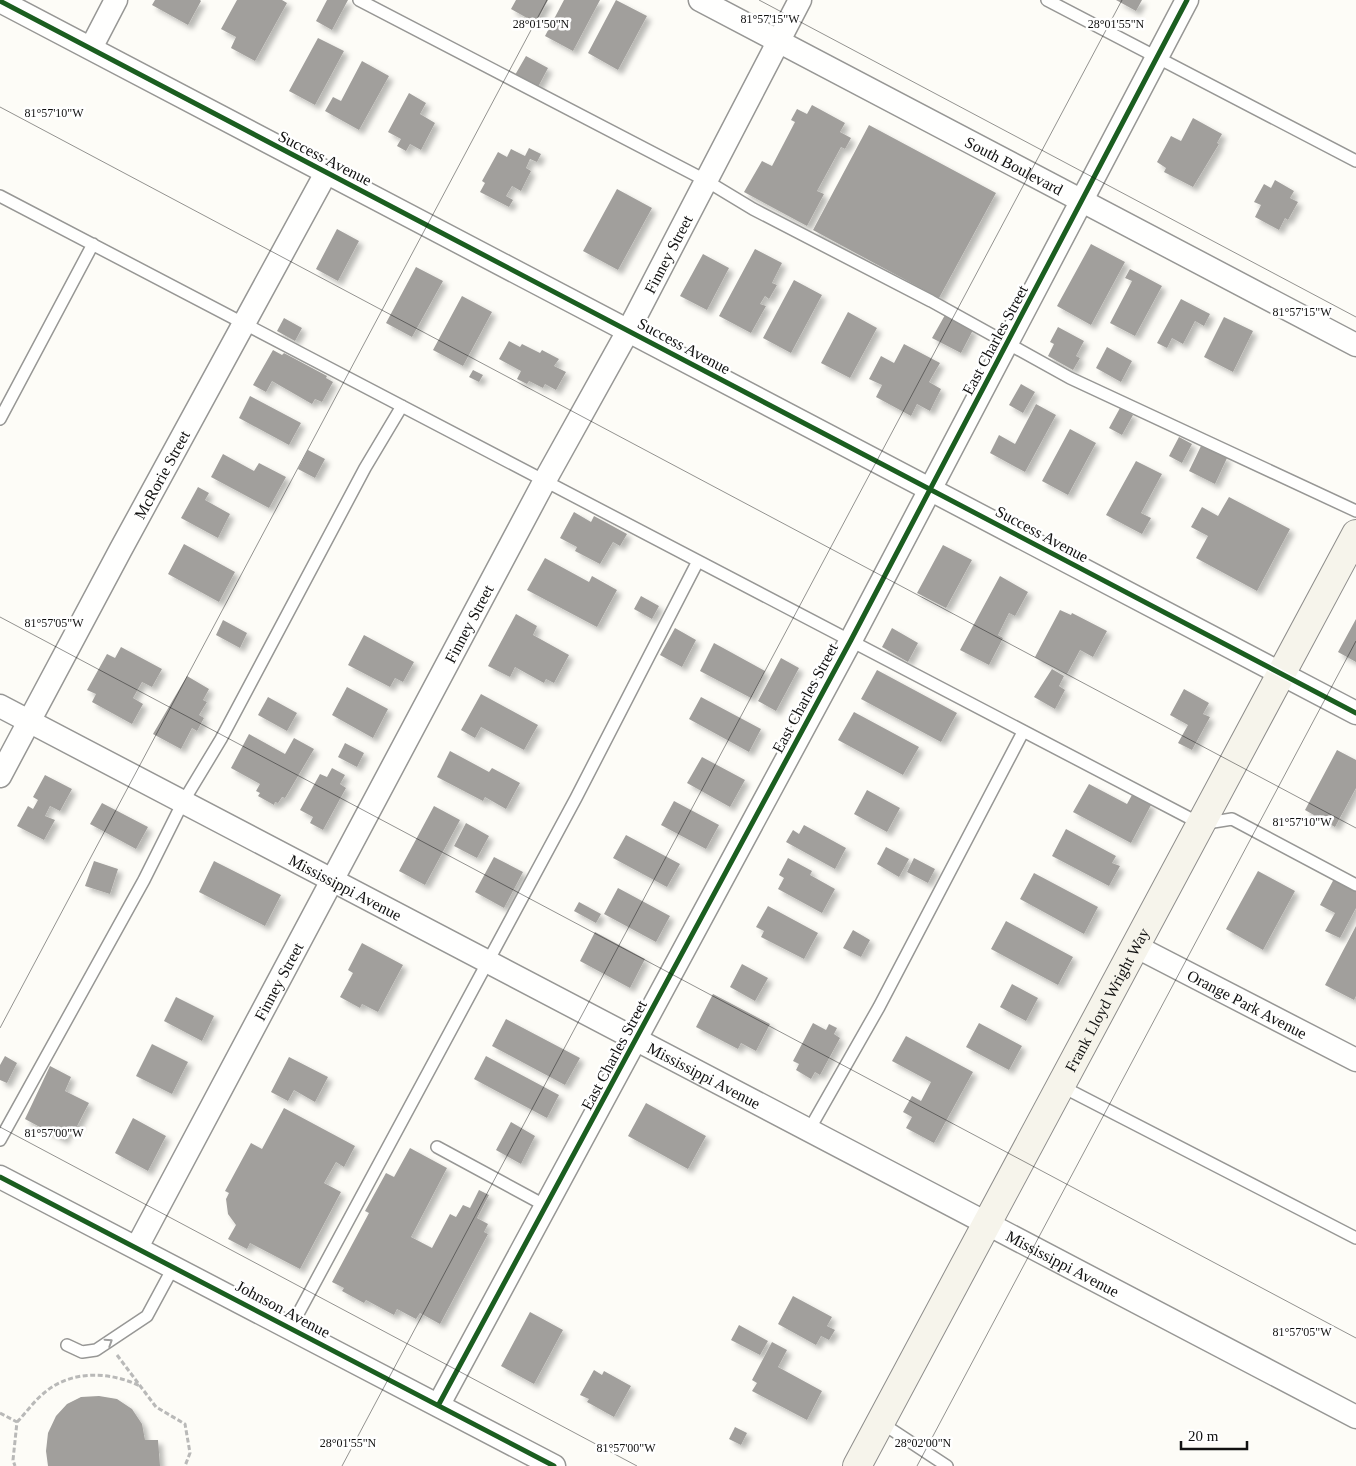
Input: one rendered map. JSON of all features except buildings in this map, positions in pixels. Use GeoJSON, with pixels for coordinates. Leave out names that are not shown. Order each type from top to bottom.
{"type":"FeatureCollection","features":[{"type":"Feature","properties":{"kind":"street"},"geometry":{"type":"LineString","coordinates":[[91,48],[116,0]]}},
{"type":"Feature","properties":{"kind":"street","name":"South Boulevard"},"geometry":{"type":"LineString","coordinates":[[700,0],[1356,345]]}},
{"type":"Feature","properties":{"kind":"street","name":"Finney Street"},"geometry":{"type":"LineString","coordinates":[[137,1247],[544,482],[628,331],[704,180],[800,0]]}},
{"type":"Feature","properties":{"kind":"street","name":"East Charles Street"},"geometry":{"type":"LineString","coordinates":[[438,1404],[851,640],[1187,0]]}},
{"type":"Feature","properties":{"kind":"street","name":"Success Avenue"},"geometry":{"type":"LineString","coordinates":[[0,1],[1356,713]]}},
{"type":"Feature","properties":{"kind":"street","name":"McRorie Street"},"geometry":{"type":"LineString","coordinates":[[0,776],[326,173]]}},
{"type":"Feature","properties":{"kind":"street","name":"Frank Lloyd Wright Way"},"geometry":{"type":"LineString","coordinates":[[857,1466],[1137,947],[1356,534]]}},
{"type":"Feature","properties":{"kind":"street","name":"Mississippi Avenue"},"geometry":{"type":"LineString","coordinates":[[0,706],[1356,1417]]}},
{"type":"Feature","properties":{"kind":"street","name":"Orange Park Avenue"},"geometry":{"type":"LineString","coordinates":[[1137,947],[1356,1060]]}},
{"type":"Feature","properties":{"kind":"street","name":"Johnson Avenue"},"geometry":{"type":"LineString","coordinates":[[0,1176],[554,1466]]}},
{"type":"Feature","properties":{"kind":"lane"},"geometry":{"type":"LineString","coordinates":[[358,0],[704,180],[753,209],[931,301],[1070,378],[1356,511]]}},
{"type":"Feature","properties":{"kind":"lane"},"geometry":{"type":"LineString","coordinates":[[1047,0],[1356,160]]}},
{"type":"Feature","properties":{"kind":"lane"},"geometry":{"type":"LineString","coordinates":[[0,196],[1201,824],[1232,819],[1356,885]]}},
{"type":"Feature","properties":{"kind":"lane"},"geometry":{"type":"LineString","coordinates":[[0,419],[93,244]]}},
{"type":"Feature","properties":{"kind":"lane"},"geometry":{"type":"LineString","coordinates":[[0,1140],[144,880],[183,802],[221,739],[365,468],[402,406]]}},
{"type":"Feature","properties":{"kind":"lane"},"geometry":{"type":"LineString","coordinates":[[291,1327],[576,798],[698,561]]}},
{"type":"Feature","properties":{"kind":"lane"},"geometry":{"type":"LineString","coordinates":[[810,1130],[879,1007],[1023,732]]}},
{"type":"Feature","properties":{"kind":"lane"},"geometry":{"type":"LineString","coordinates":[[1061,1086],[1356,1238]]}},
{"type":"Feature","properties":{"kind":"lane"},"geometry":{"type":"LineString","coordinates":[[436,1147],[546,1206]]}},
{"type":"Feature","properties":{"kind":"lane"},"geometry":{"type":"LineString","coordinates":[[67,1345],[82,1352],[96,1350],[147,1316],[174,1266]]}},
{"type":"Feature","properties":{"kind":"lane"},"geometry":{"type":"LineString","coordinates":[[880,1422],[946,1466]]}},
{"type":"Feature","properties":{"kind":"path"},"geometry":{"type":"LineString","coordinates":[[108,1342],[156,1407],[185,1424],[190,1453],[185,1466]]}},
{"type":"Feature","properties":{"kind":"path"},"geometry":{"type":"LineString","coordinates":[[15,1466],[13,1460],[18,1422],[42,1394],[66,1379],[80,1376],[106,1376],[141,1387]]}},
{"type":"Feature","properties":{"kind":"path"},"geometry":{"type":"LineString","coordinates":[[0,1413],[18,1422]]}},
{"type":"Feature","properties":{"kind":"cycle path"},"geometry":{"type":"LineString","coordinates":[[439,1404],[851,640],[1187,0]]}},
{"type":"Feature","properties":{"kind":"cycle path"},"geometry":{"type":"LineString","coordinates":[[0,1],[1356,713]]}},
{"type":"Feature","properties":{"kind":"cycle path"},"geometry":{"type":"LineString","coordinates":[[0,1177],[554,1466]]}}]}
